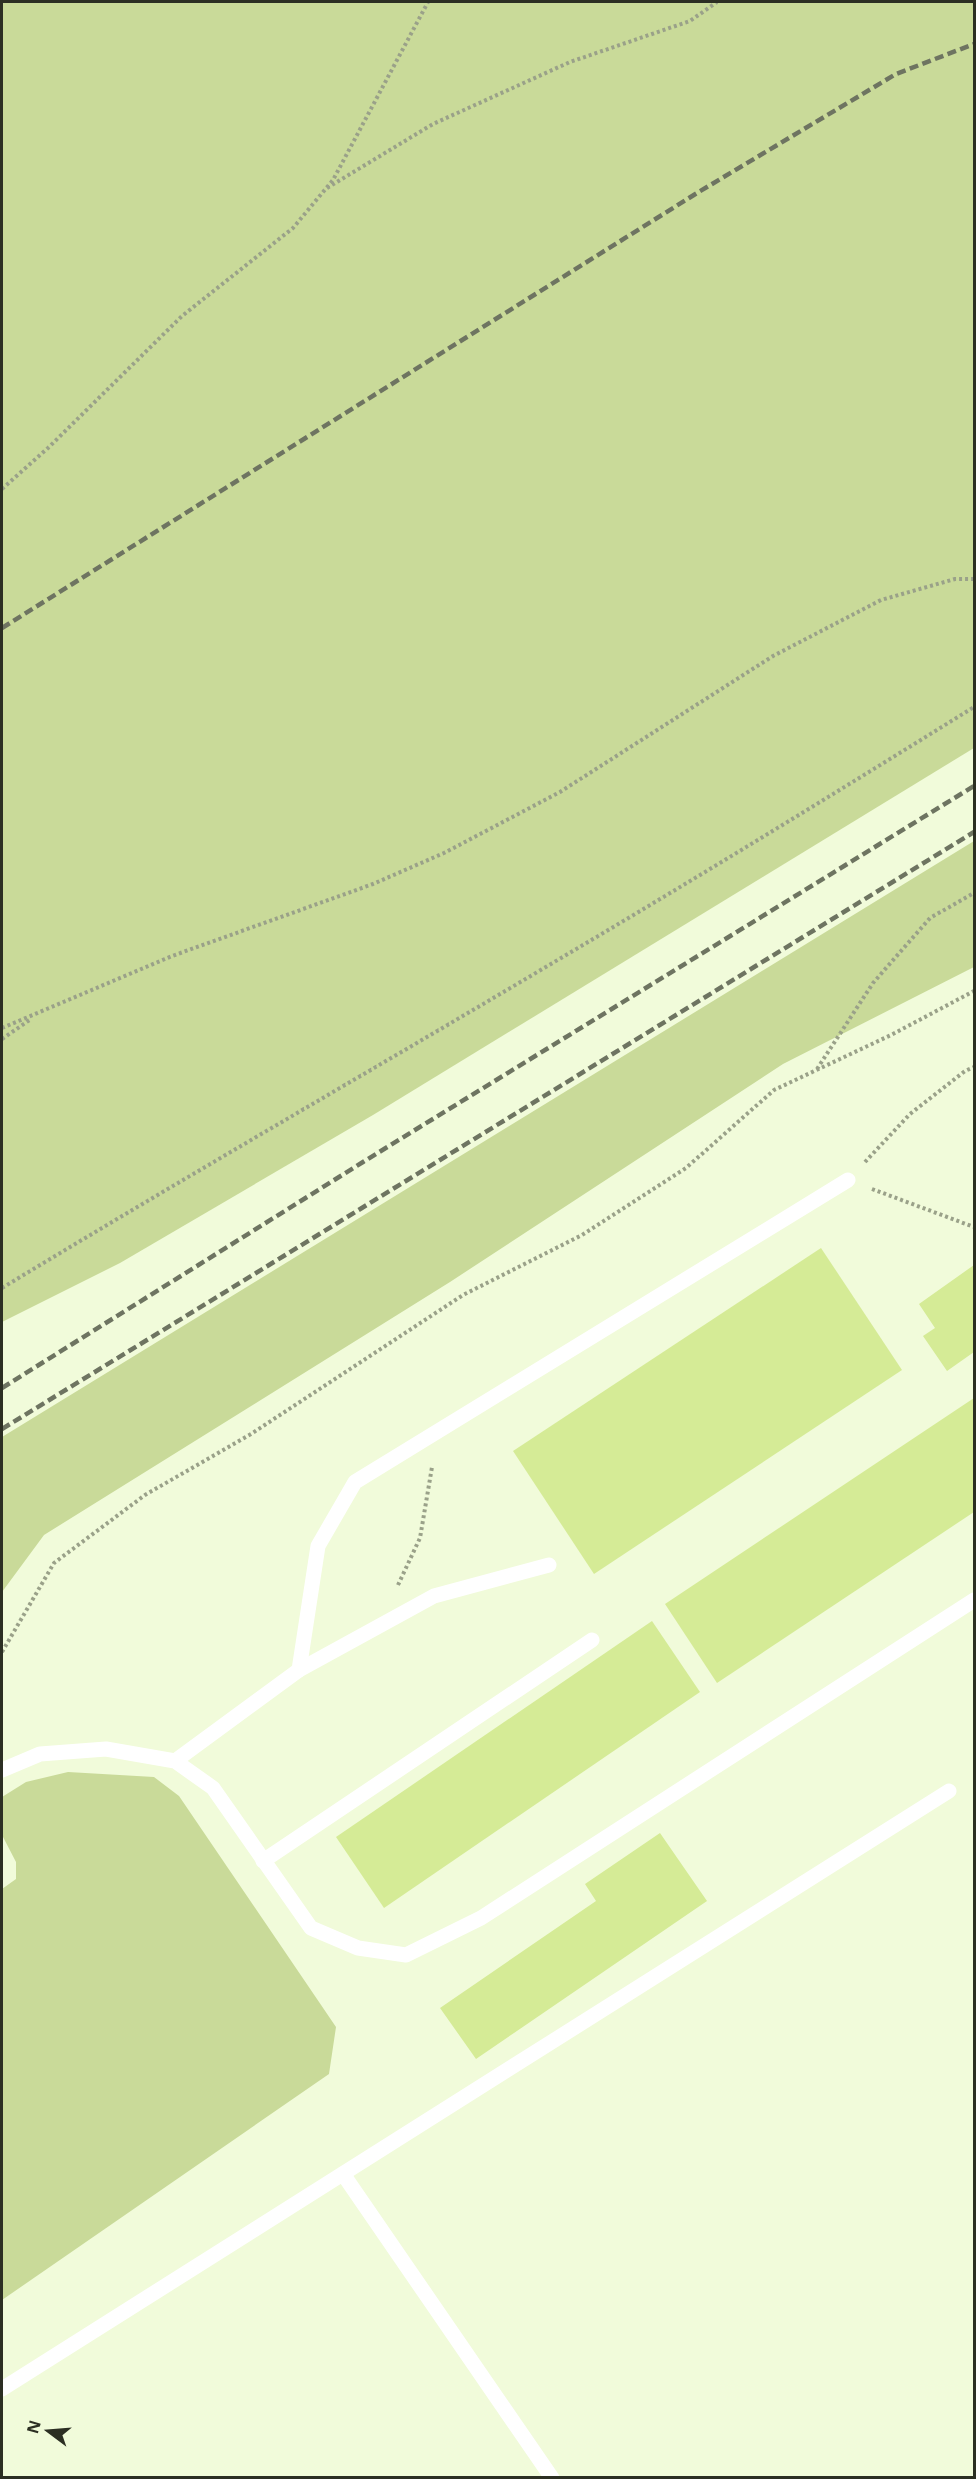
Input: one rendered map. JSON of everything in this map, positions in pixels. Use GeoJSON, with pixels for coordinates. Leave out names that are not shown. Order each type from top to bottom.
{"type":"FeatureCollection","features":[{"type":"Feature","properties":{"kind":"lane"},"geometry":{"type":"LineString","coordinates":[[299,1670],[318,1546],[355,1482],[848,1180]]}},
{"type":"Feature","properties":{"kind":"lane"},"geometry":{"type":"LineString","coordinates":[[175,1761],[299,1670],[434,1596],[549,1565]]}},
{"type":"Feature","properties":{"kind":"lane"},"geometry":{"type":"LineString","coordinates":[[2,1770],[40,1754],[106,1749],[175,1761],[213,1788],[311,1928],[358,1948],[406,1955],[481,1918],[975,1600]]}},
{"type":"Feature","properties":{"kind":"lane"},"geometry":{"type":"LineString","coordinates":[[264,1861],[592,1640]]}},
{"type":"Feature","properties":{"kind":"lane"},"geometry":{"type":"LineString","coordinates":[[2,2389],[950,1791]]}},
{"type":"Feature","properties":{"kind":"lane"},"geometry":{"type":"LineString","coordinates":[[343,2174],[552,2478]]}},
{"type":"Feature","properties":{"kind":"path"},"geometry":{"type":"LineString","coordinates":[[2,489],[48,448],[182,316],[293,228],[333,180],[428,2]]}},
{"type":"Feature","properties":{"kind":"path"},"geometry":{"type":"LineString","coordinates":[[324,190],[433,124],[570,62],[690,21],[717,2]]}},
{"type":"Feature","properties":{"kind":"path"},"geometry":{"type":"LineString","coordinates":[[2,1029],[172,956],[373,884],[444,854],[560,792],[773,656],[881,600],[955,579],[975,579]]}},
{"type":"Feature","properties":{"kind":"path"},"geometry":{"type":"LineString","coordinates":[[2,1288],[217,1158],[560,959],[975,707]]}},
{"type":"Feature","properties":{"kind":"path"},"geometry":{"type":"LineString","coordinates":[[816,1070],[873,983],[930,918],[975,893]]}},
{"type":"Feature","properties":{"kind":"path"},"geometry":{"type":"LineString","coordinates":[[2,1652],[54,1563],[145,1495],[251,1434],[463,1295],[582,1235],[686,1168],[774,1090],[975,991]]}},
{"type":"Feature","properties":{"kind":"path"},"geometry":{"type":"LineString","coordinates":[[2,1039],[39,1014]]}},
{"type":"Feature","properties":{"kind":"path"},"geometry":{"type":"LineString","coordinates":[[975,1067],[965,1071],[910,1114],[848,1180],[975,1227]]}},
{"type":"Feature","properties":{"kind":"path"},"geometry":{"type":"LineString","coordinates":[[397,1587],[420,1538],[437,1432]]}},
{"type":"Feature","properties":{"kind":"green space"},"geometry":{"type":"Polygon","coordinates":[[[2,2],[974,2],[974,748],[373,1115],[120,1263],[2,1322],[2,2]]]}},
{"type":"Feature","properties":{"kind":"green space"},"geometry":{"type":"Polygon","coordinates":[[[974,841],[974,967],[783,1064],[450,1282],[44,1535],[2,1592],[2,1437],[974,841]]]}},
{"type":"Feature","properties":{"kind":"green space"},"geometry":{"type":"Polygon","coordinates":[[[68,1772],[154,1777],[179,1796],[336,2027],[329,2074],[2,2300],[2,1889],[16,1879],[16,1862],[2,1835],[2,1797],[26,1782],[68,1772]]]}},
{"type":"Feature","properties":{"kind":"building"},"geometry":{"type":"Polygon","coordinates":[[[821,1248],[902,1370],[594,1574],[513,1451],[821,1248]]]}},
{"type":"Feature","properties":{"kind":"building"},"geometry":{"type":"Polygon","coordinates":[[[974,1265],[974,1352],[947,1371],[923,1336],[935,1328],[919,1304],[974,1265]]]}},
{"type":"Feature","properties":{"kind":"building"},"geometry":{"type":"Polygon","coordinates":[[[974,1398],[974,1512],[717,1683],[665,1604],[974,1398]]]}},
{"type":"Feature","properties":{"kind":"building"},"geometry":{"type":"Polygon","coordinates":[[[652,1621],[700,1692],[384,1908],[336,1837],[652,1621]]]}},
{"type":"Feature","properties":{"kind":"building"},"geometry":{"type":"Polygon","coordinates":[[[660,1833],[707,1901],[476,2059],[440,2008],[596,1901],[585,1884],[660,1833]]]}},
{"type":"Feature","properties":{"kind":"railway"},"geometry":{"type":"LineString","coordinates":[[2,628],[697,193],[896,74],[974,44]]}},
{"type":"Feature","properties":{"kind":"railway"},"geometry":{"type":"LineString","coordinates":[[2,1388],[363,1162],[974,786]]}},
{"type":"Feature","properties":{"kind":"railway"},"geometry":{"type":"LineString","coordinates":[[2,1429],[974,832]]}}]}
